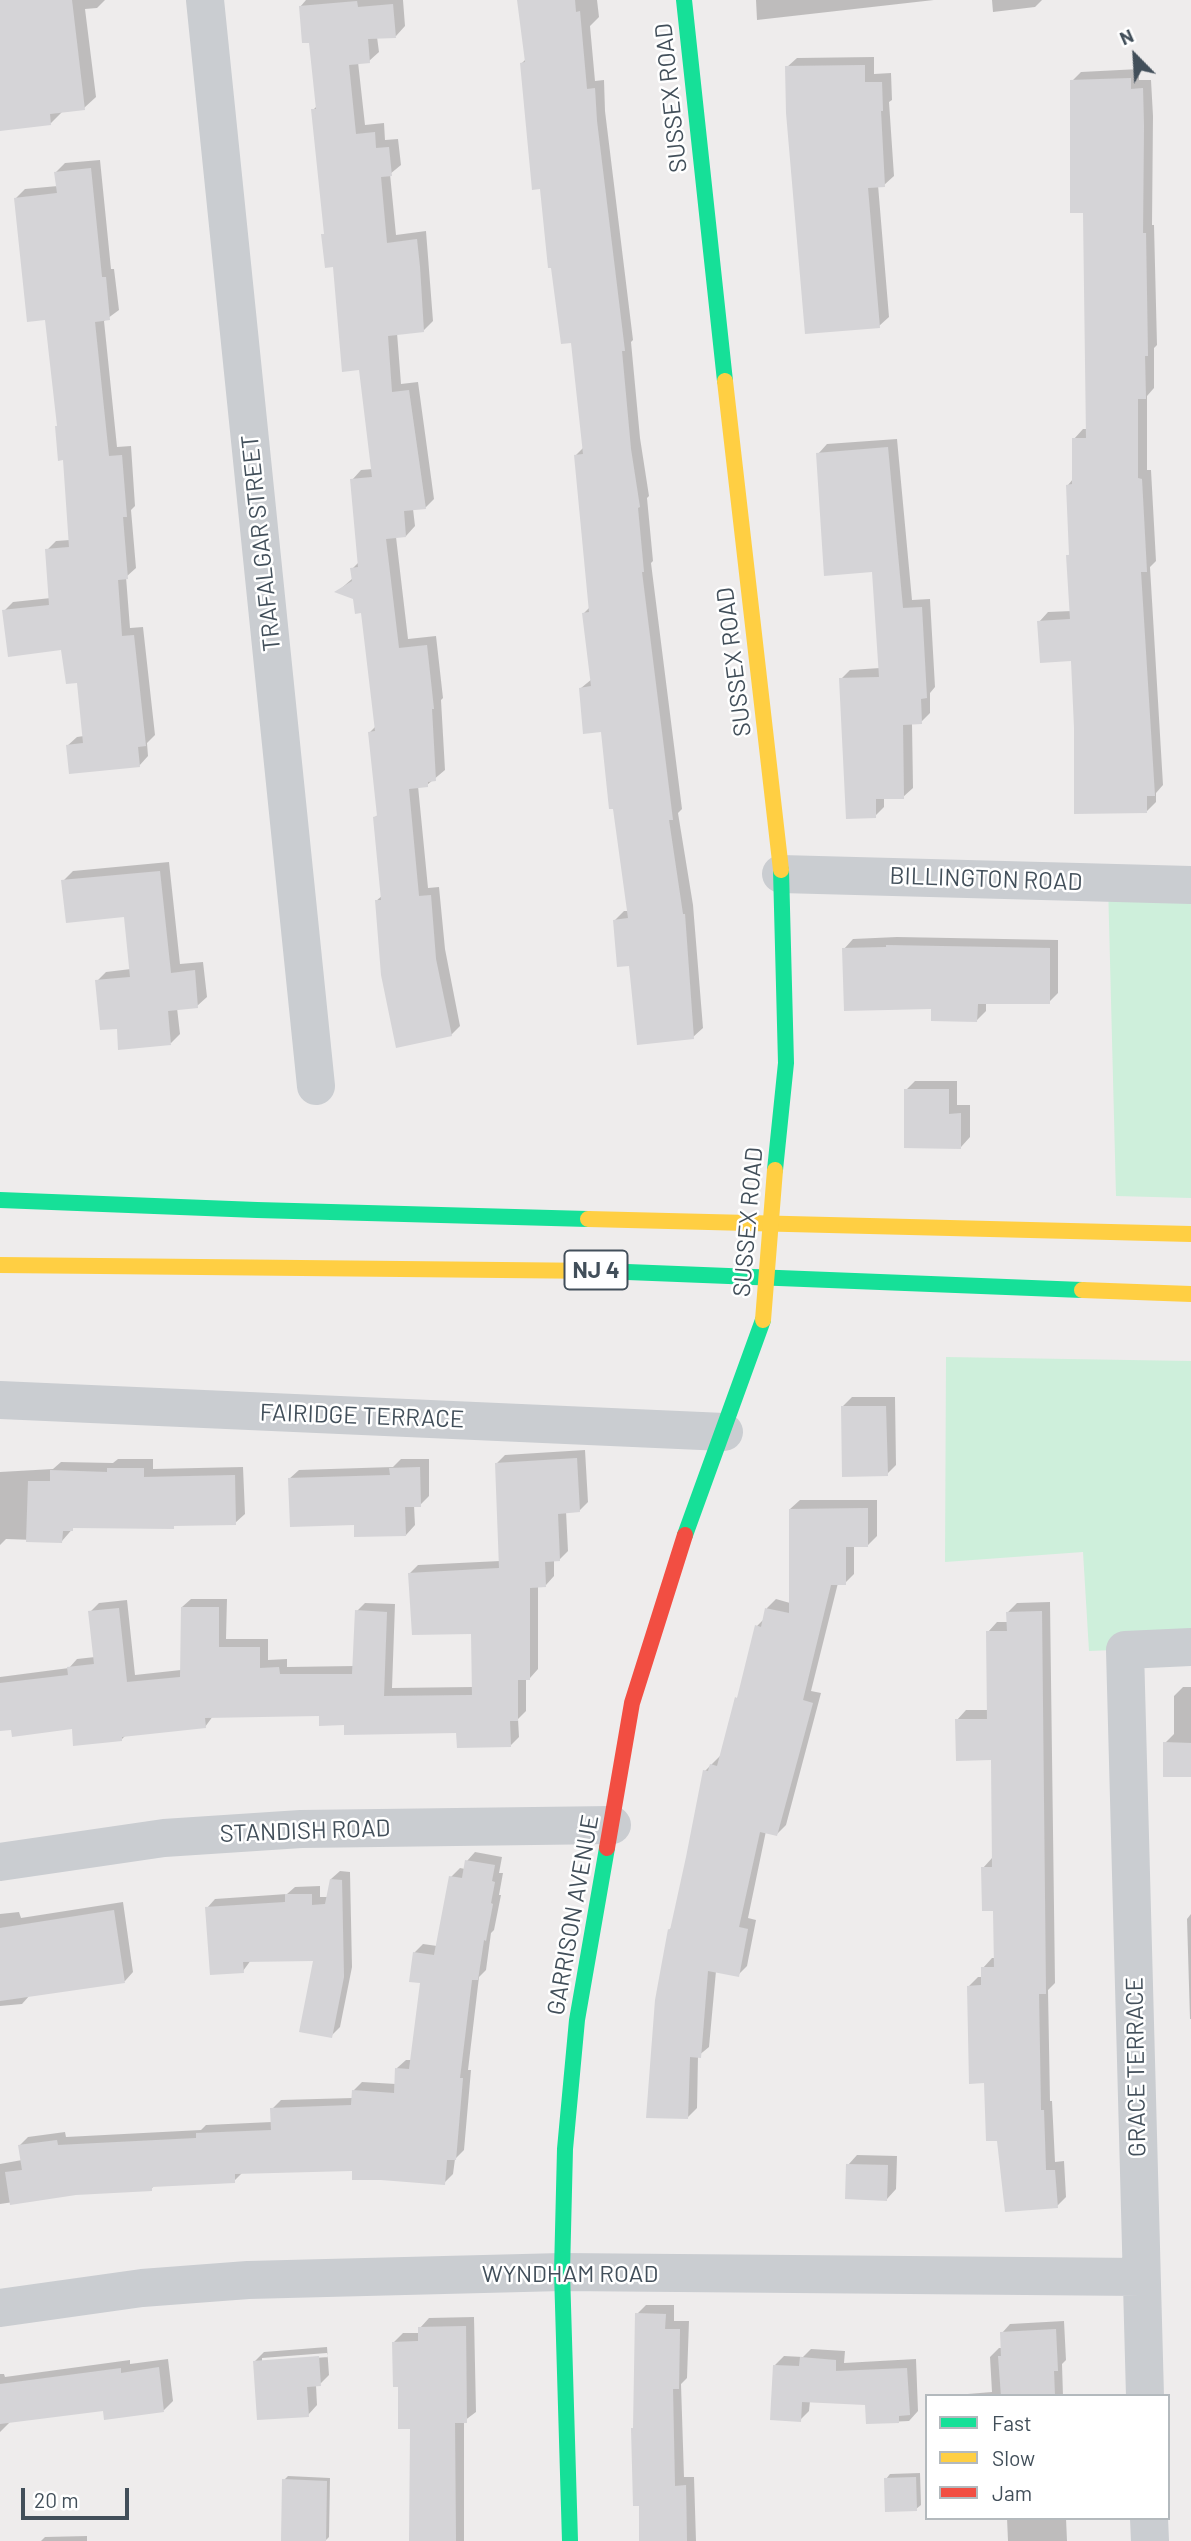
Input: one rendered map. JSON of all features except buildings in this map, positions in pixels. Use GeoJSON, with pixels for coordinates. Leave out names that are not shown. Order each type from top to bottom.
{"type":"FeatureCollection","features":[{"type":"Feature","properties":{"kind":"main road","name":"SUSSEX ROAD"},"geometry":{"type":"LineString","coordinates":[[684,0],[703,191],[781,874],[786,1063],[763,1320]]}},
{"type":"Feature","properties":{"kind":"main road","name":"NJ 4"},"geometry":{"type":"LineString","coordinates":[[0,1200],[257,1210],[1191,1234]]}},
{"type":"Feature","properties":{"kind":"main road","name":"NJ 4"},"geometry":{"type":"LineString","coordinates":[[0,1265],[550,1269],[1191,1294]]}},
{"type":"Feature","properties":{"kind":"main road","name":"GARRISON AVENUE"},"geometry":{"type":"LineString","coordinates":[[570,2541],[562,2272],[565,2149],[577,2020],[632,1703],[674,1566],[763,1320]]}},
{"type":"Feature","properties":{"kind":"street","name":"TRAFALGAR STREET"},"geometry":{"type":"LineString","coordinates":[[205,0],[316,1086]]}},
{"type":"Feature","properties":{"kind":"street","name":"BILLINGTON ROAD"},"geometry":{"type":"LineString","coordinates":[[781,874],[1191,885]]}},
{"type":"Feature","properties":{"kind":"street","name":"FAIRIDGE TERRACE"},"geometry":{"type":"LineString","coordinates":[[0,1400],[724,1432]]}},
{"type":"Feature","properties":{"kind":"street","name":"GRACE TERRACE"},"geometry":{"type":"LineString","coordinates":[[1145,2394],[1125,1650],[1191,1647]]}},
{"type":"Feature","properties":{"kind":"street","name":"STANDISH ROAD"},"geometry":{"type":"LineString","coordinates":[[0,1862],[164,1838],[301,1829],[612,1825]]}},
{"type":"Feature","properties":{"kind":"street","name":"WYNDHAM ROAD"},"geometry":{"type":"LineString","coordinates":[[0,2308],[142,2288],[248,2280],[562,2272],[1141,2277]]}},
{"type":"Feature","properties":{"kind":"street"},"geometry":{"type":"LineString","coordinates":[[1149,2520],[1150,2541]]}},
{"type":"Feature","properties":{"kind":"green space"},"geometry":{"type":"Polygon","coordinates":[[[1108,883],[1191,885],[1191,1198],[1116,1196],[1108,883]]]}},
{"type":"Feature","properties":{"kind":"green space"},"geometry":{"type":"Polygon","coordinates":[[[946,1357],[1191,1361],[1191,1647],[1089,1651],[1083,1552],[945,1562],[946,1357]]]}},
{"type":"Feature","properties":{"kind":"traffic: fast"},"geometry":{"type":"LineString","coordinates":[[684,0],[725,381]]}},
{"type":"Feature","properties":{"kind":"traffic: fast"},"geometry":{"type":"LineString","coordinates":[[775,1170],[786,1063],[781,870]]}},
{"type":"Feature","properties":{"kind":"traffic: fast"},"geometry":{"type":"LineString","coordinates":[[0,1200],[588,1219]]}},
{"type":"Feature","properties":{"kind":"traffic: fast"},"geometry":{"type":"LineString","coordinates":[[602,1271],[1082,1290]]}},
{"type":"Feature","properties":{"kind":"traffic: fast"},"geometry":{"type":"LineString","coordinates":[[685,1535],[763,1320]]}},
{"type":"Feature","properties":{"kind":"traffic: fast"},"geometry":{"type":"LineString","coordinates":[[570,2541],[562,2272],[565,2149],[577,2020],[607,1848]]}},
{"type":"Feature","properties":{"kind":"traffic: slow"},"geometry":{"type":"LineString","coordinates":[[725,381],[781,870]]}},
{"type":"Feature","properties":{"kind":"traffic: slow"},"geometry":{"type":"LineString","coordinates":[[763,1320],[775,1170]]}},
{"type":"Feature","properties":{"kind":"traffic: slow"},"geometry":{"type":"LineString","coordinates":[[588,1219],[1191,1234]]}},
{"type":"Feature","properties":{"kind":"traffic: slow"},"geometry":{"type":"LineString","coordinates":[[0,1265],[602,1271]]}},
{"type":"Feature","properties":{"kind":"traffic: slow"},"geometry":{"type":"LineString","coordinates":[[1082,1290],[1191,1294]]}},
{"type":"Feature","properties":{"kind":"traffic: jam"},"geometry":{"type":"LineString","coordinates":[[607,1848],[632,1703],[685,1535]]}}]}
